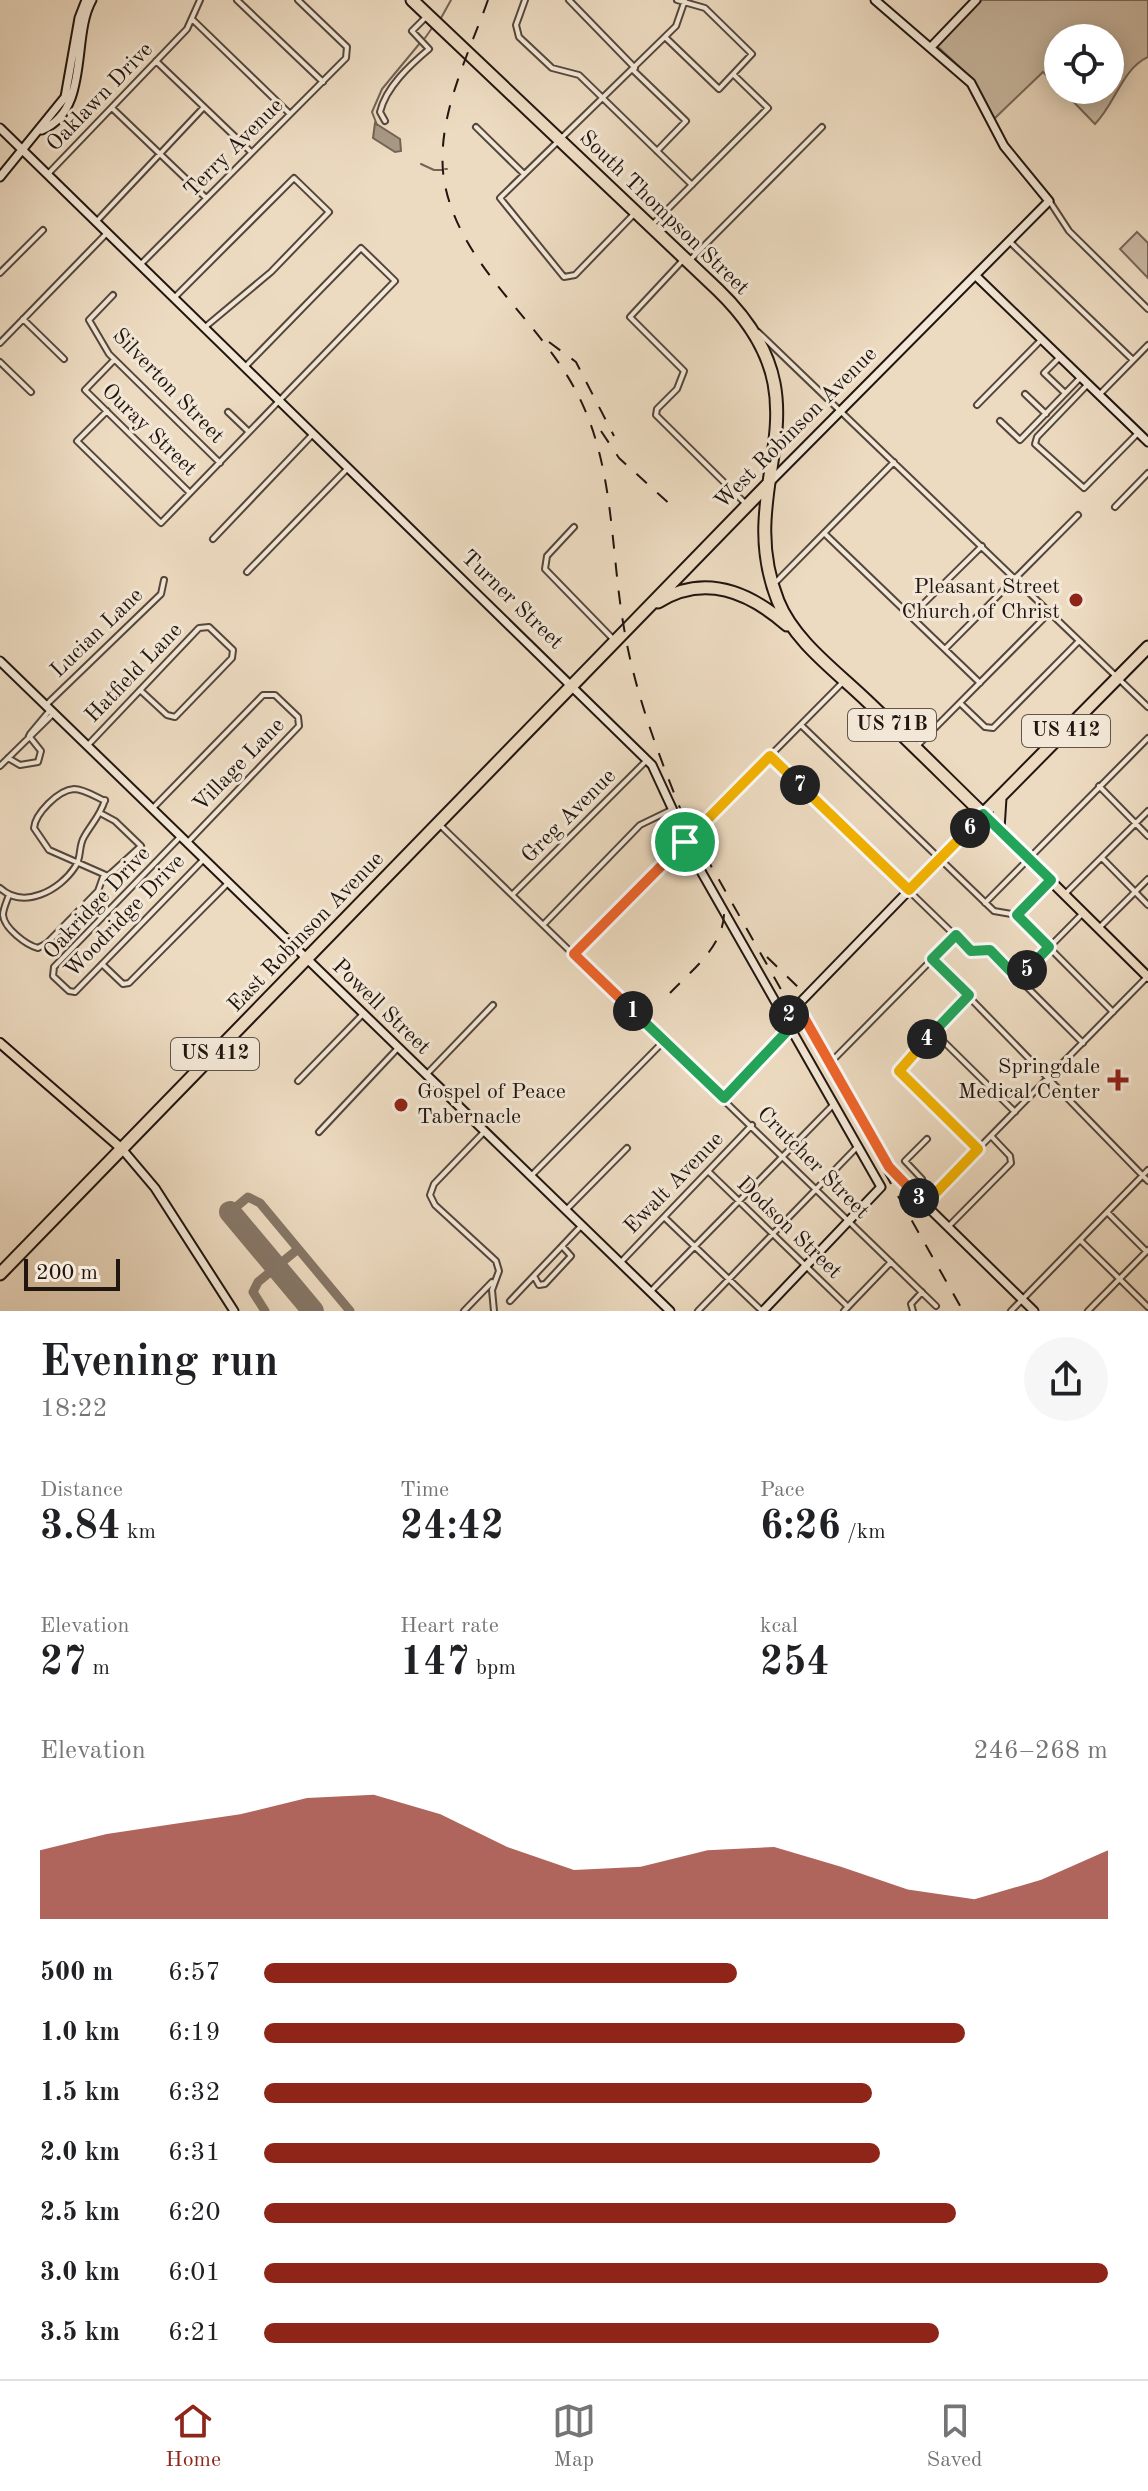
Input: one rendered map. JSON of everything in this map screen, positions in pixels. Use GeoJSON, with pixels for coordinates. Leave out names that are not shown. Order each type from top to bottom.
{"type":"FeatureCollection","features":[{"type":"Feature","properties":{"kind":"highway","name":"South Thompson Street"},"geometry":{"type":"LineString","coordinates":[[412,0],[636,211],[747,322],[766,357],[776,391],[779,433],[764,521],[763,545],[774,608]]}},
{"type":"Feature","properties":{"kind":"highway","name":"West Robinson Avenue"},"geometry":{"type":"LineString","coordinates":[[677,587],[737,515],[770,482]]}},
{"type":"Feature","properties":{"kind":"highway"},"geometry":{"type":"LineString","coordinates":[[737,515],[752,509],[764,521]]}},
{"type":"Feature","properties":{"kind":"highway","name":"US 412"},"geometry":{"type":"LineString","coordinates":[[573,686],[644,611],[677,587],[726,589],[746,595],[774,608],[800,635]]}},
{"type":"Feature","properties":{"kind":"highway","name":"US 71B"},"geometry":{"type":"LineString","coordinates":[[800,635],[983,814]]}},
{"type":"Feature","properties":{"kind":"highway","name":"US 412"},"geometry":{"type":"LineString","coordinates":[[983,814],[1148,647]]}},
{"type":"Feature","properties":{"kind":"highway","name":"East Robinson Avenue"},"geometry":{"type":"LineString","coordinates":[[0,1274],[573,686]]}},
{"type":"Feature","properties":{"kind":"highway"},"geometry":{"type":"LineString","coordinates":[[998,829],[1000,797]]}},
{"type":"Feature","properties":{"kind":"main road","name":"US 71B"},"geometry":{"type":"LineString","coordinates":[[983,814],[1148,976]]}},
{"type":"Feature","properties":{"kind":"main road"},"geometry":{"type":"LineString","coordinates":[[0,1043],[122,1149]]}},
{"type":"Feature","properties":{"kind":"street"},"geometry":{"type":"LineString","coordinates":[[1,172],[42,130],[68,89],[79,18],[89,0]]}},
{"type":"Feature","properties":{"kind":"street","name":"Oaklawn Drive"},"geometry":{"type":"LineString","coordinates":[[47,175],[193,20],[200,0]]}},
{"type":"Feature","properties":{"kind":"street"},"geometry":{"type":"LineString","coordinates":[[237,0],[323,82]]}},
{"type":"Feature","properties":{"kind":"street"},"geometry":{"type":"LineString","coordinates":[[298,0],[304,5],[309,0]]}},
{"type":"Feature","properties":{"kind":"street"},"geometry":{"type":"LineString","coordinates":[[525,0],[516,25],[519,37],[547,65],[579,75],[692,185]]}},
{"type":"Feature","properties":{"kind":"street"},"geometry":{"type":"LineString","coordinates":[[569,0],[686,121],[657,151]]}},
{"type":"Feature","properties":{"kind":"street"},"geometry":{"type":"LineString","coordinates":[[665,37],[719,89],[752,54],[711,12],[677,0]]}},
{"type":"Feature","properties":{"kind":"street"},"geometry":{"type":"LineString","coordinates":[[875,0],[932,46],[977,92],[1004,146],[1069,231],[1148,309]]}},
{"type":"Feature","properties":{"kind":"street"},"geometry":{"type":"LineString","coordinates":[[932,46],[976,0]]}},
{"type":"Feature","properties":{"kind":"street"},"geometry":{"type":"LineString","coordinates":[[636,211],[575,275],[564,277],[500,198],[604,100],[665,37],[680,20],[685,1]]}},
{"type":"Feature","properties":{"kind":"street","name":"Terry Avenue"},"geometry":{"type":"LineString","coordinates":[[140,265],[323,82],[349,52],[304,5]]}},
{"type":"Feature","properties":{"kind":"street"},"geometry":{"type":"LineString","coordinates":[[385,121],[380,112],[396,82],[429,49],[412,31],[427,15]]}},
{"type":"Feature","properties":{"kind":"street"},"geometry":{"type":"LineString","coordinates":[[193,20],[289,113]]}},
{"type":"Feature","properties":{"kind":"street"},"geometry":{"type":"LineString","coordinates":[[156,61],[251,152]]}},
{"type":"Feature","properties":{"kind":"street"},"geometry":{"type":"LineString","coordinates":[[651,226],[768,108],[733,74]]}},
{"type":"Feature","properties":{"kind":"street"},"geometry":{"type":"LineString","coordinates":[[96,222],[204,107]]}},
{"type":"Feature","properties":{"kind":"street"},"geometry":{"type":"LineString","coordinates":[[112,108],[206,198]]}},
{"type":"Feature","properties":{"kind":"street"},"geometry":{"type":"LineString","coordinates":[[476,127],[524,174]]}},
{"type":"Feature","properties":{"kind":"street"},"geometry":{"type":"LineString","coordinates":[[747,504],[656,415],[657,409],[683,380],[684,371],[630,317],[822,127]]}},
{"type":"Feature","properties":{"kind":"street","name":"Turner Street"},"geometry":{"type":"LineString","coordinates":[[0,128],[648,759],[685,842],[881,1187],[849,1221]]}},
{"type":"Feature","properties":{"kind":"street"},"geometry":{"type":"LineString","coordinates":[[174,298],[294,178],[329,212],[271,272],[204,328]]}},
{"type":"Feature","properties":{"kind":"street","name":"West Robinson Avenue"},"geometry":{"type":"LineString","coordinates":[[770,482],[1049,201]]}},
{"type":"Feature","properties":{"kind":"street"},"geometry":{"type":"LineString","coordinates":[[0,273],[43,230]]}},
{"type":"Feature","properties":{"kind":"street"},"geometry":{"type":"LineString","coordinates":[[0,343],[107,233]]}},
{"type":"Feature","properties":{"kind":"street"},"geometry":{"type":"LineString","coordinates":[[1009,241],[1133,360]]}},
{"type":"Feature","properties":{"kind":"street"},"geometry":{"type":"LineString","coordinates":[[107,411],[77,441],[161,523],[395,281],[361,248],[245,367]]}},
{"type":"Feature","properties":{"kind":"street"},"geometry":{"type":"LineString","coordinates":[[976,276],[1148,442]]}},
{"type":"Feature","properties":{"kind":"street","name":"Silverton Street"},"geometry":{"type":"LineString","coordinates":[[113,295],[89,320],[114,360],[220,463]]}},
{"type":"Feature","properties":{"kind":"street"},"geometry":{"type":"LineString","coordinates":[[23,319],[64,359]]}},
{"type":"Feature","properties":{"kind":"street"},"geometry":{"type":"LineString","coordinates":[[747,322],[1148,707]]}},
{"type":"Feature","properties":{"kind":"street"},"geometry":{"type":"LineString","coordinates":[[977,405],[1042,339]]}},
{"type":"Feature","properties":{"kind":"street"},"geometry":{"type":"LineString","coordinates":[[1099,395],[1148,345]]}},
{"type":"Feature","properties":{"kind":"street"},"geometry":{"type":"LineString","coordinates":[[1060,357],[1044,373],[1065,393]]}},
{"type":"Feature","properties":{"kind":"street","name":"Ouray Street"},"geometry":{"type":"LineString","coordinates":[[114,360],[85,390],[191,493]]}},
{"type":"Feature","properties":{"kind":"street"},"geometry":{"type":"LineString","coordinates":[[0,362],[31,392]]}},
{"type":"Feature","properties":{"kind":"street"},"geometry":{"type":"LineString","coordinates":[[1000,421],[1020,440],[1081,377]]}},
{"type":"Feature","properties":{"kind":"street"},"geometry":{"type":"LineString","coordinates":[[1088,384],[1037,437],[1035,444],[1084,488],[1138,432]]}},
{"type":"Feature","properties":{"kind":"street"},"geometry":{"type":"LineString","coordinates":[[1025,394],[1046,414]]}},
{"type":"Feature","properties":{"kind":"street"},"geometry":{"type":"LineString","coordinates":[[228,412],[249,432]]}},
{"type":"Feature","properties":{"kind":"street"},"geometry":{"type":"LineString","coordinates":[[213,539],[314,434]]}},
{"type":"Feature","properties":{"kind":"street"},"geometry":{"type":"LineString","coordinates":[[772,585],[895,461]]}},
{"type":"Feature","properties":{"kind":"street"},"geometry":{"type":"LineString","coordinates":[[247,572],[348,467]]}},
{"type":"Feature","properties":{"kind":"street"},"geometry":{"type":"LineString","coordinates":[[1115,507],[1148,473]]}},
{"type":"Feature","properties":{"kind":"street"},"geometry":{"type":"LineString","coordinates":[[945,649],[1078,515]]}},
{"type":"Feature","properties":{"kind":"street"},"geometry":{"type":"LineString","coordinates":[[574,527],[552,550],[545,569],[616,641]]}},
{"type":"Feature","properties":{"kind":"street"},"geometry":{"type":"LineString","coordinates":[[824,533],[980,683]]}},
{"type":"Feature","properties":{"kind":"street"},"geometry":{"type":"LineString","coordinates":[[911,616],[982,546]]}},
{"type":"Feature","properties":{"kind":"street","name":"Lucian Lane"},"geometry":{"type":"LineString","coordinates":[[0,766],[50,709],[161,594],[164,580]]}},
{"type":"Feature","properties":{"kind":"street"},"geometry":{"type":"LineString","coordinates":[[915,748],[1050,612]]}},
{"type":"Feature","properties":{"kind":"street","name":"Hatfield Lane"},"geometry":{"type":"LineString","coordinates":[[88,745],[140,690],[199,628],[206,626],[234,653],[172,718],[140,690]]}},
{"type":"Feature","properties":{"kind":"street"},"geometry":{"type":"LineString","coordinates":[[960,703],[990,729],[1080,641]]}},
{"type":"Feature","properties":{"kind":"street","name":"Powell Street"},"geometry":{"type":"LineString","coordinates":[[0,661],[670,1311]]}},
{"type":"Feature","properties":{"kind":"street"},"geometry":{"type":"LineString","coordinates":[[574,954],[845,680]]}},
{"type":"Feature","properties":{"kind":"street","name":"Village Lane"},"geometry":{"type":"LineString","coordinates":[[153,808],[263,695],[275,695],[298,717],[299,726],[184,839]]}},
{"type":"Feature","properties":{"kind":"street"},"geometry":{"type":"LineString","coordinates":[[801,725],[985,903],[998,913],[1017,915],[1113,1012]]}},
{"type":"Feature","properties":{"kind":"street"},"geometry":{"type":"LineString","coordinates":[[8,758],[20,765],[38,762],[41,751],[29,736]]}},
{"type":"Feature","properties":{"kind":"street"},"geometry":{"type":"LineString","coordinates":[[985,903],[1148,738]]}},
{"type":"Feature","properties":{"kind":"street"},"geometry":{"type":"LineString","coordinates":[[770,756],[971,951],[990,950],[1083,1043]]}},
{"type":"Feature","properties":{"kind":"street","name":"Greg Avenue"},"geometry":{"type":"LineString","coordinates":[[513,894],[648,759]]}},
{"type":"Feature","properties":{"kind":"street"},"geometry":{"type":"LineString","coordinates":[[1099,786],[1148,836]]}},
{"type":"Feature","properties":{"kind":"street"},"geometry":{"type":"LineString","coordinates":[[0,888],[9,895],[48,894],[77,864],[82,841],[102,814],[105,800],[72,789],[60,795],[35,821],[35,832],[47,848],[77,864],[104,876],[116,872],[141,846],[115,821],[102,814]]}},
{"type":"Feature","properties":{"kind":"street"},"geometry":{"type":"LineString","coordinates":[[544,924],[640,825],[671,810]]}},
{"type":"Feature","properties":{"kind":"street"},"geometry":{"type":"LineString","coordinates":[[1065,894],[1148,811]]}},
{"type":"Feature","properties":{"kind":"street"},"geometry":{"type":"LineString","coordinates":[[785,1018],[983,814]]}},
{"type":"Feature","properties":{"kind":"street","name":"Crutcher Street"},"geometry":{"type":"LineString","coordinates":[[439,824],[936,1306]]}},
{"type":"Feature","properties":{"kind":"street","name":"Oakridge Drive"},"geometry":{"type":"LineString","coordinates":[[69,991],[53,976],[52,970],[184,839]]}},
{"type":"Feature","properties":{"kind":"street","name":"Woodridge Drive"},"geometry":{"type":"LineString","coordinates":[[69,991],[75,992],[204,858]]}},
{"type":"Feature","properties":{"kind":"street"},"geometry":{"type":"LineString","coordinates":[[1101,858],[1148,905]]}},
{"type":"Feature","properties":{"kind":"street"},"geometry":{"type":"LineString","coordinates":[[9,895],[3,911],[6,923],[28,944],[38,948],[47,943],[98,891],[104,876]]}},
{"type":"Feature","properties":{"kind":"street"},"geometry":{"type":"LineString","coordinates":[[1099,928],[1148,879]]}},
{"type":"Feature","properties":{"kind":"street"},"geometry":{"type":"LineString","coordinates":[[1017,915],[1051,880]]}},
{"type":"Feature","properties":{"kind":"street"},"geometry":{"type":"LineString","coordinates":[[102,964],[123,984],[129,983],[229,882]]}},
{"type":"Feature","properties":{"kind":"street"},"geometry":{"type":"LineString","coordinates":[[1018,979],[1084,912]]}},
{"type":"Feature","properties":{"kind":"street"},"geometry":{"type":"LineString","coordinates":[[829,1063],[956,935]]}},
{"type":"Feature","properties":{"kind":"street"},"geometry":{"type":"LineString","coordinates":[[932,959],[1148,1181]]}},
{"type":"Feature","properties":{"kind":"street"},"geometry":{"type":"LineString","coordinates":[[925,1204],[1148,976]]}},
{"type":"Feature","properties":{"kind":"street"},"geometry":{"type":"LineString","coordinates":[[969,995],[899,1069],[978,1149]]}},
{"type":"Feature","properties":{"kind":"street"},"geometry":{"type":"LineString","coordinates":[[426,1075],[493,1005]]}},
{"type":"Feature","properties":{"kind":"street"},"geometry":{"type":"LineString","coordinates":[[798,1007],[889,1167],[1034,1311]]}},
{"type":"Feature","properties":{"kind":"street"},"geometry":{"type":"LineString","coordinates":[[298,1081],[363,1014]]}},
{"type":"Feature","properties":{"kind":"street"},"geometry":{"type":"LineString","coordinates":[[724,1098],[790,1028]]}},
{"type":"Feature","properties":{"kind":"street"},"geometry":{"type":"LineString","coordinates":[[934,1032],[1015,1112]]}},
{"type":"Feature","properties":{"kind":"street"},"geometry":{"type":"LineString","coordinates":[[531,1177],[664,1041]]}},
{"type":"Feature","properties":{"kind":"street"},"geometry":{"type":"LineString","coordinates":[[319,1132],[398,1048]]}},
{"type":"Feature","properties":{"kind":"street"},"geometry":{"type":"LineString","coordinates":[[650,1292],[834,1104]]}},
{"type":"Feature","properties":{"kind":"street","name":"Ewalt Avenue"},"geometry":{"type":"LineString","coordinates":[[620,1263],[752,1125]]}},
{"type":"Feature","properties":{"kind":"street"},"geometry":{"type":"LineString","coordinates":[[464,1311],[494,1281],[499,1271],[496,1261],[433,1203],[430,1195],[434,1184],[484,1132]]}},
{"type":"Feature","properties":{"kind":"street"},"geometry":{"type":"LineString","coordinates":[[948,1227],[1011,1163],[1010,1156],[991,1136]]}},
{"type":"Feature","properties":{"kind":"street"},"geometry":{"type":"LineString","coordinates":[[911,1191],[922,1179],[905,1161],[927,1139]]}},
{"type":"Feature","properties":{"kind":"street"},"geometry":{"type":"LineString","coordinates":[[698,1311],[858,1146]]}},
{"type":"Feature","properties":{"kind":"street"},"geometry":{"type":"LineString","coordinates":[[566,1211],[627,1148]]}},
{"type":"Feature","properties":{"kind":"street"},"geometry":{"type":"LineString","coordinates":[[122,1149],[156,1190],[234,1311]]}},
{"type":"Feature","properties":{"kind":"street"},"geometry":{"type":"LineString","coordinates":[[1011,1311],[1148,1170]]}},
{"type":"Feature","properties":{"kind":"street","name":"Dodson Street"},"geometry":{"type":"LineString","coordinates":[[708,1171],[846,1309]]}},
{"type":"Feature","properties":{"kind":"street"},"geometry":{"type":"LineString","coordinates":[[1090,1310],[1147,1251],[1107,1212]]}},
{"type":"Feature","properties":{"kind":"street"},"geometry":{"type":"LineString","coordinates":[[664,1217],[762,1311],[849,1221]]}},
{"type":"Feature","properties":{"kind":"street"},"geometry":{"type":"LineString","coordinates":[[510,1301],[581,1226]]}},
{"type":"Feature","properties":{"kind":"street"},"geometry":{"type":"LineString","coordinates":[[1080,1240],[1148,1307]]}},
{"type":"Feature","properties":{"kind":"street"},"geometry":{"type":"LineString","coordinates":[[534,1276],[539,1285],[545,1284],[571,1256],[562,1246]]}},
{"type":"Feature","properties":{"kind":"street"},"geometry":{"type":"LineString","coordinates":[[846,1309],[891,1262]]}},
{"type":"Feature","properties":{"kind":"street"},"geometry":{"type":"LineString","coordinates":[[494,1281],[494,1311]]}},
{"type":"Feature","properties":{"kind":"street"},"geometry":{"type":"LineString","coordinates":[[913,1311],[911,1304],[922,1292]]}},
{"type":"Feature","properties":{"kind":"shaded area"},"geometry":{"type":"Polygon","coordinates":[[[982,0],[1148,0],[1148,57],[1124,80],[1124,24],[1044,24],[1044,73],[994,119],[974,80],[937,46],[982,0]]]}},
{"type":"Feature","properties":{"kind":"shaded area"},"geometry":{"type":"Polygon","coordinates":[[[1076,104],[1109,104],[1095,124],[1076,104]]]}},
{"type":"Feature","properties":{"kind":"shaded area"},"geometry":{"type":"Polygon","coordinates":[[[375,123],[400,139],[401,151],[395,152],[373,138],[375,123]]]}},
{"type":"Feature","properties":{"kind":"shaded area"},"geometry":{"type":"Polygon","coordinates":[[[1137,232],[1148,243],[1148,278],[1120,249],[1137,232]]]}},
{"type":"Feature","properties":{"kind":"waterway"},"geometry":{"type":"LineString","coordinates":[[441,18],[451,0]]}},
{"type":"Feature","properties":{"kind":"waterway"},"geometry":{"type":"LineString","coordinates":[[425,38],[432,28]]}},
{"type":"Feature","properties":{"kind":"waterway"},"geometry":{"type":"LineString","coordinates":[[377,125],[372,112],[382,89],[420,43]]}},
{"type":"Feature","properties":{"kind":"waterway"},"geometry":{"type":"LineString","coordinates":[[421,164],[442,170]]}},
{"type":"Feature","properties":{"kind":"taxiway"},"geometry":{"type":"LineString","coordinates":[[230,1212],[248,1197],[260,1203],[350,1311]]}},
{"type":"Feature","properties":{"kind":"taxiway"},"geometry":{"type":"LineString","coordinates":[[265,1311],[253,1292],[258,1282],[298,1249]]}},
{"type":"Feature","properties":{"kind":"runway"},"geometry":{"type":"LineString","coordinates":[[230,1212],[313,1311]]}},
{"type":"Feature","properties":{"kind":"railway"},"geometry":{"type":"LineString","coordinates":[[488,0],[455,88],[444,134],[444,180],[452,211],[483,266],[561,366],[589,421],[605,479],[620,598],[634,677],[684,818],[963,1311]]}},
{"type":"Feature","properties":{"kind":"railway"},"geometry":{"type":"LineString","coordinates":[[549,342],[576,362],[614,436]]}},
{"type":"Feature","properties":{"kind":"railway"},"geometry":{"type":"LineString","coordinates":[[601,431],[619,458],[673,507]]}},
{"type":"Feature","properties":{"kind":"railway"},"geometry":{"type":"LineString","coordinates":[[670,993],[700,963],[716,941],[722,928],[723,900]]}},
{"type":"Feature","properties":{"kind":"railway"},"geometry":{"type":"LineString","coordinates":[[767,957],[801,990]]}},
{"type":"Feature","properties":{"kind":"place","name":"Pleasant Street Church of Christ"},"geometry":{"type":"Point","coordinates":[1076,600]}},
{"type":"Feature","properties":{"kind":"place","name":"Springdale Medical Center"},"geometry":{"type":"Point","coordinates":[1118,1080]}},
{"type":"Feature","properties":{"kind":"place","name":"Gospel of Peace Tabernacle"},"geometry":{"type":"Point","coordinates":[401,1105]}},
{"type":"Feature","properties":{"kind":"route"},"geometry":{"type":"LineString","coordinates":[[770,756],[909,890],[983,814],[1051,880],[1017,915],[1049,947],[1018,979],[990,950],[971,951],[956,935],[932,959],[969,995],[899,1071],[978,1149],[925,1204],[889,1167],[798,1007],[785,1018],[790,1028],[724,1098],[574,954],[685,842],[770,756]]}}]}
